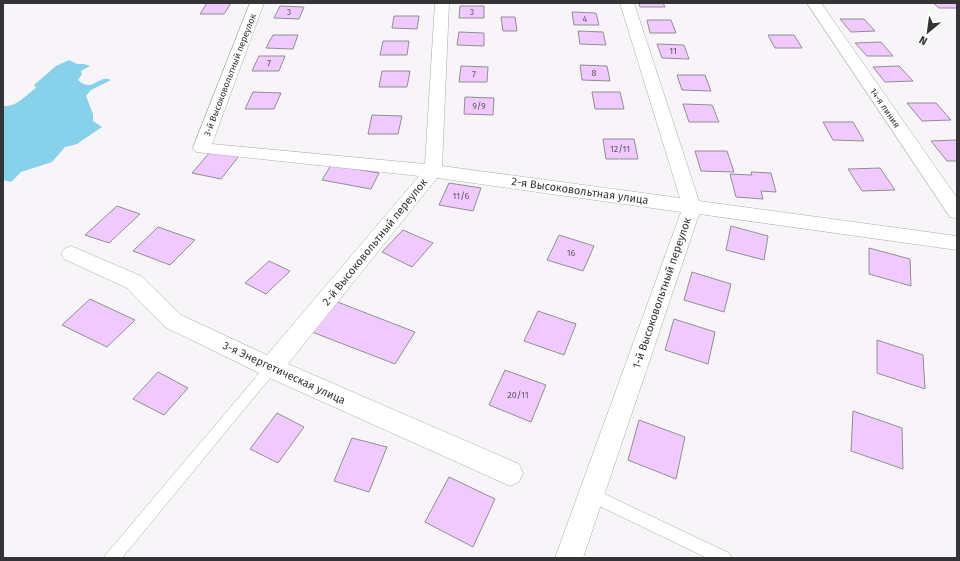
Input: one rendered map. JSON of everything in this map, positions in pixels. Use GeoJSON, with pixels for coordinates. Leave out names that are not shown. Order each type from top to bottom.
{"type":"FeatureCollection","features":[{"type":"Feature","properties":{"kind":"street","name":"3-й Высоковольтный переулок"},"geometry":{"type":"LineString","coordinates":[[202,148],[257,3]]}},
{"type":"Feature","properties":{"kind":"street","name":"2-й Высоковольтный переулок"},"geometry":{"type":"LineString","coordinates":[[271,368],[433,171],[442,3]]}},
{"type":"Feature","properties":{"kind":"street","name":"1-й Высоковольтный переулок"},"geometry":{"type":"LineString","coordinates":[[569,558],[692,207],[627,3]]}},
{"type":"Feature","properties":{"kind":"street","name":"14-я линия"},"geometry":{"type":"LineString","coordinates":[[814,3],[957,212]]}},
{"type":"Feature","properties":{"kind":"street","name":"2-я Высоковольтная улица"},"geometry":{"type":"LineString","coordinates":[[202,148],[433,171],[957,244]]}},
{"type":"Feature","properties":{"kind":"street","name":"3-я Энергетическая улица"},"geometry":{"type":"LineString","coordinates":[[71,254],[134,282],[173,321],[271,368],[510,473]]}},
{"type":"Feature","properties":{"kind":"lane"},"geometry":{"type":"LineString","coordinates":[[112,558],[271,368]]}},
{"type":"Feature","properties":{"kind":"lane"},"geometry":{"type":"LineString","coordinates":[[592,495],[724,558]]}},
{"type":"Feature","properties":{"kind":"water"},"geometry":{"type":"Polygon","coordinates":[[[69,60],[77,64],[90,66],[81,71],[82,74],[78,80],[83,84],[92,85],[102,79],[111,80],[91,90],[86,96],[93,114],[93,121],[102,127],[77,144],[65,147],[52,162],[21,172],[11,182],[3,180],[3,106],[17,103],[36,88],[34,85],[56,66],[69,60]]]}},
{"type":"Feature","properties":{"kind":"building"},"geometry":{"type":"Polygon","coordinates":[[[207,3],[231,3],[224,14],[200,14],[207,3]]]}},
{"type":"Feature","properties":{"kind":"building"},"geometry":{"type":"Polygon","coordinates":[[[639,3],[663,3],[665,7],[640,7],[639,3]]]}},
{"type":"Feature","properties":{"kind":"building"},"geometry":{"type":"Polygon","coordinates":[[[933,3],[957,3],[957,8],[939,8],[933,3]]]}},
{"type":"Feature","properties":{"kind":"building"},"geometry":{"type":"Polygon","coordinates":[[[280,6],[304,7],[299,19],[274,18],[280,6]]]}},
{"type":"Feature","properties":{"kind":"building"},"geometry":{"type":"Polygon","coordinates":[[[460,6],[484,6],[484,18],[459,18],[460,6]]]}},
{"type":"Feature","properties":{"kind":"building"},"geometry":{"type":"Polygon","coordinates":[[[572,12],[596,13],[599,25],[574,25],[572,12]]]}},
{"type":"Feature","properties":{"kind":"building"},"geometry":{"type":"Polygon","coordinates":[[[394,16],[419,16],[417,29],[392,28],[394,16]]]}},
{"type":"Feature","properties":{"kind":"building"},"geometry":{"type":"Polygon","coordinates":[[[501,17],[515,17],[517,31],[503,31],[501,17]]]}},
{"type":"Feature","properties":{"kind":"building"},"geometry":{"type":"Polygon","coordinates":[[[840,19],[864,19],[875,31],[851,32],[840,19]]]}},
{"type":"Feature","properties":{"kind":"building"},"geometry":{"type":"Polygon","coordinates":[[[647,20],[671,20],[676,33],[650,33],[647,20]]]}},
{"type":"Feature","properties":{"kind":"building"},"geometry":{"type":"Polygon","coordinates":[[[578,31],[603,32],[606,45],[580,44],[578,31]]]}},
{"type":"Feature","properties":{"kind":"building"},"geometry":{"type":"Polygon","coordinates":[[[459,32],[484,33],[484,46],[457,45],[459,32]]]}},
{"type":"Feature","properties":{"kind":"building"},"geometry":{"type":"Polygon","coordinates":[[[273,35],[298,35],[293,49],[266,48],[273,35]]]}},
{"type":"Feature","properties":{"kind":"building"},"geometry":{"type":"Polygon","coordinates":[[[768,35],[794,35],[802,48],[775,48],[768,35]]]}},
{"type":"Feature","properties":{"kind":"building"},"geometry":{"type":"Polygon","coordinates":[[[383,41],[409,41],[407,55],[380,55],[383,41]]]}},
{"type":"Feature","properties":{"kind":"building"},"geometry":{"type":"Polygon","coordinates":[[[881,42],[893,56],[867,56],[855,43],[881,42]]]}},
{"type":"Feature","properties":{"kind":"building"},"geometry":{"type":"Polygon","coordinates":[[[657,44],[684,45],[689,59],[662,58],[657,44]]]}},
{"type":"Feature","properties":{"kind":"building"},"geometry":{"type":"Polygon","coordinates":[[[259,56],[285,56],[279,71],[252,71],[259,56]]]}},
{"type":"Feature","properties":{"kind":"building"},"geometry":{"type":"Polygon","coordinates":[[[580,65],[607,66],[610,81],[582,80],[580,65]]]}},
{"type":"Feature","properties":{"kind":"building"},"geometry":{"type":"Polygon","coordinates":[[[461,66],[488,67],[487,82],[459,82],[461,66]]]}},
{"type":"Feature","properties":{"kind":"building"},"geometry":{"type":"Polygon","coordinates":[[[899,66],[913,81],[885,82],[873,67],[899,66]]]}},
{"type":"Feature","properties":{"kind":"building"},"geometry":{"type":"Polygon","coordinates":[[[382,71],[410,71],[407,87],[379,87],[382,71]]]}},
{"type":"Feature","properties":{"kind":"building"},"geometry":{"type":"Polygon","coordinates":[[[677,75],[705,75],[711,91],[682,90],[677,75]]]}},
{"type":"Feature","properties":{"kind":"building"},"geometry":{"type":"Polygon","coordinates":[[[253,92],[281,93],[274,109],[245,109],[253,92]]]}},
{"type":"Feature","properties":{"kind":"building"},"geometry":{"type":"Polygon","coordinates":[[[592,92],[620,92],[624,109],[595,109],[592,92]]]}},
{"type":"Feature","properties":{"kind":"building"},"geometry":{"type":"Polygon","coordinates":[[[465,97],[494,98],[493,115],[464,114],[465,97]]]}},
{"type":"Feature","properties":{"kind":"building"},"geometry":{"type":"Polygon","coordinates":[[[907,103],[936,103],[951,120],[922,121],[907,103]]]}},
{"type":"Feature","properties":{"kind":"building"},"geometry":{"type":"Polygon","coordinates":[[[683,104],[712,105],[719,122],[689,122],[683,104]]]}},
{"type":"Feature","properties":{"kind":"building"},"geometry":{"type":"Polygon","coordinates":[[[372,115],[402,116],[398,134],[368,134],[372,115]]]}},
{"type":"Feature","properties":{"kind":"building"},"geometry":{"type":"Polygon","coordinates":[[[823,122],[853,122],[864,141],[833,140],[823,122]]]}},
{"type":"Feature","properties":{"kind":"building"},"geometry":{"type":"Polygon","coordinates":[[[603,139],[634,139],[638,159],[606,159],[603,139]]]}},
{"type":"Feature","properties":{"kind":"building"},"geometry":{"type":"Polygon","coordinates":[[[957,140],[957,161],[947,161],[931,141],[957,140]]]}},
{"type":"Feature","properties":{"kind":"building"},"geometry":{"type":"Polygon","coordinates":[[[211,151],[239,156],[221,179],[192,173],[211,151]]]}},
{"type":"Feature","properties":{"kind":"building"},"geometry":{"type":"Polygon","coordinates":[[[695,151],[727,151],[734,172],[701,171],[695,151]]]}},
{"type":"Feature","properties":{"kind":"building"},"geometry":{"type":"Polygon","coordinates":[[[331,165],[379,173],[371,189],[322,180],[331,165]]]}},
{"type":"Feature","properties":{"kind":"building"},"geometry":{"type":"Polygon","coordinates":[[[880,168],[895,190],[862,191],[848,169],[880,168]]]}},
{"type":"Feature","properties":{"kind":"building"},"geometry":{"type":"Polygon","coordinates":[[[751,172],[771,173],[776,192],[761,191],[763,199],[736,197],[730,174],[752,175],[751,172]]]}},
{"type":"Feature","properties":{"kind":"building"},"geometry":{"type":"Polygon","coordinates":[[[449,183],[481,188],[473,211],[439,205],[449,183]]]}},
{"type":"Feature","properties":{"kind":"building"},"geometry":{"type":"Polygon","coordinates":[[[117,206],[140,214],[109,243],[85,235],[117,206]]]}},
{"type":"Feature","properties":{"kind":"building"},"geometry":{"type":"Polygon","coordinates":[[[731,226],[768,236],[764,260],[726,250],[731,226]]]}},
{"type":"Feature","properties":{"kind":"building"},"geometry":{"type":"Polygon","coordinates":[[[158,227],[195,240],[170,265],[133,251],[158,227]]]}},
{"type":"Feature","properties":{"kind":"building"},"geometry":{"type":"Polygon","coordinates":[[[403,230],[433,243],[412,267],[382,252],[403,230]]]}},
{"type":"Feature","properties":{"kind":"building"},"geometry":{"type":"Polygon","coordinates":[[[559,235],[594,246],[583,271],[547,260],[559,235]]]}},
{"type":"Feature","properties":{"kind":"building"},"geometry":{"type":"Polygon","coordinates":[[[869,248],[910,259],[911,286],[869,274],[869,248]]]}},
{"type":"Feature","properties":{"kind":"building"},"geometry":{"type":"Polygon","coordinates":[[[269,261],[290,271],[266,294],[245,283],[269,261]]]}},
{"type":"Feature","properties":{"kind":"building"},"geometry":{"type":"Polygon","coordinates":[[[692,272],[731,284],[724,312],[684,300],[692,272]]]}},
{"type":"Feature","properties":{"kind":"building"},"geometry":{"type":"Polygon","coordinates":[[[90,299],[135,320],[107,347],[62,325],[90,299]]]}},
{"type":"Feature","properties":{"kind":"building"},"geometry":{"type":"Polygon","coordinates":[[[335,301],[415,332],[395,364],[312,332],[335,301]]]}},
{"type":"Feature","properties":{"kind":"building"},"geometry":{"type":"Polygon","coordinates":[[[538,311],[576,324],[564,355],[524,341],[538,311]]]}},
{"type":"Feature","properties":{"kind":"building"},"geometry":{"type":"Polygon","coordinates":[[[674,319],[715,332],[708,364],[665,350],[674,319]]]}},
{"type":"Feature","properties":{"kind":"building"},"geometry":{"type":"Polygon","coordinates":[[[877,340],[923,355],[925,389],[877,373],[877,340]]]}},
{"type":"Feature","properties":{"kind":"building"},"geometry":{"type":"Polygon","coordinates":[[[505,370],[546,385],[531,422],[489,405],[505,370]]]}},
{"type":"Feature","properties":{"kind":"building"},"geometry":{"type":"Polygon","coordinates":[[[158,372],[188,388],[164,415],[133,399],[158,372]]]}},
{"type":"Feature","properties":{"kind":"building"},"geometry":{"type":"Polygon","coordinates":[[[853,411],[902,428],[903,469],[851,451],[853,411]]]}},
{"type":"Feature","properties":{"kind":"building"},"geometry":{"type":"Polygon","coordinates":[[[277,413],[304,427],[278,463],[250,449],[277,413]]]}},
{"type":"Feature","properties":{"kind":"building"},"geometry":{"type":"Polygon","coordinates":[[[639,420],[685,437],[676,479],[628,460],[639,420]]]}},
{"type":"Feature","properties":{"kind":"building"},"geometry":{"type":"Polygon","coordinates":[[[352,438],[387,447],[369,492],[334,481],[352,438]]]}},
{"type":"Feature","properties":{"kind":"building"},"geometry":{"type":"Polygon","coordinates":[[[449,477],[495,499],[473,547],[425,522],[449,477]]]}}]}
